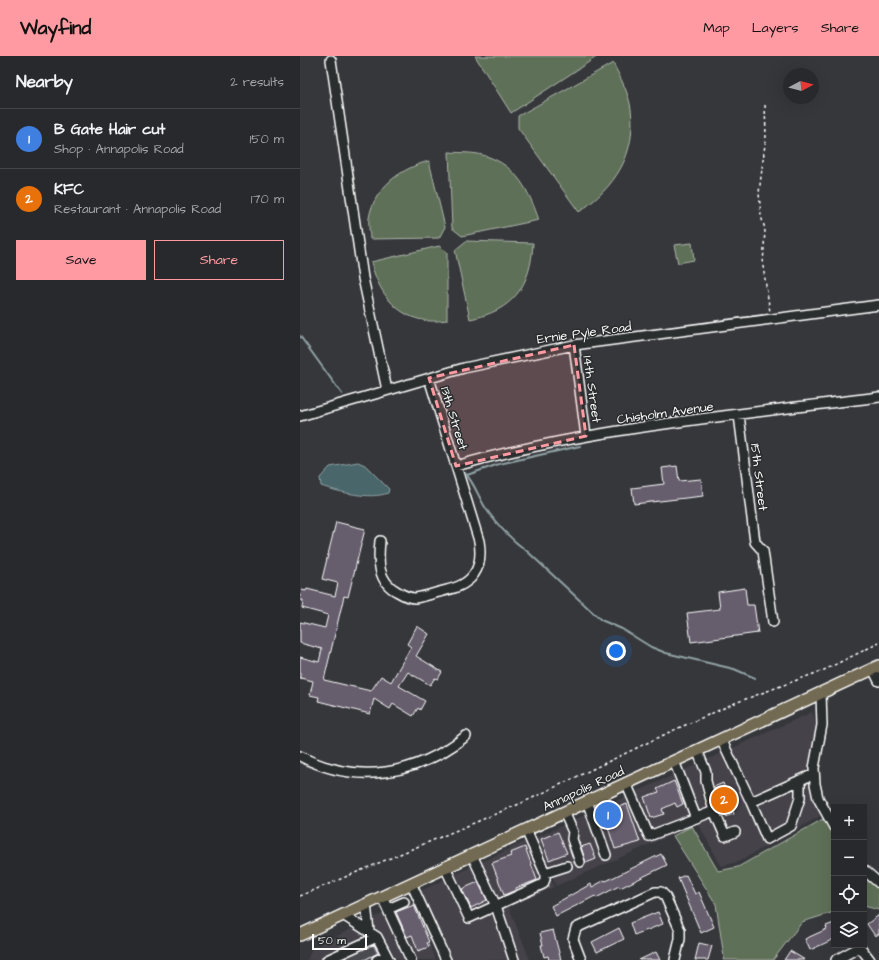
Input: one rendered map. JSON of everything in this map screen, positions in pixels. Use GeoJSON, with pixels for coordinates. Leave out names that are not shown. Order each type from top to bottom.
{"type":"FeatureCollection","features":[{"type":"Feature","properties":{"kind":"main road","name":"Annapolis Road"},"geometry":{"type":"LineString","coordinates":[[300,935],[876,667]]}},
{"type":"Feature","properties":{"kind":"street"},"geometry":{"type":"LineString","coordinates":[[331,60],[363,278],[387,390]]}},
{"type":"Feature","properties":{"kind":"street","name":"Ernie Pyle Road"},"geometry":{"type":"LineString","coordinates":[[300,416],[429,378],[508,358],[574,346],[879,305]]}},
{"type":"Feature","properties":{"kind":"street","name":"14th Street"},"geometry":{"type":"LineString","coordinates":[[574,346],[586,436]]}},
{"type":"Feature","properties":{"kind":"street","name":"13th Street"},"geometry":{"type":"LineString","coordinates":[[380,541],[378,561],[380,572],[384,581],[392,589],[410,597],[427,596],[453,589],[469,580],[478,567],[481,552],[429,378]]}},
{"type":"Feature","properties":{"kind":"street","name":"Chisholm Avenue"},"geometry":{"type":"LineString","coordinates":[[456,466],[491,456],[586,436],[879,397]]}},
{"type":"Feature","properties":{"kind":"street","name":"15th Street"},"geometry":{"type":"LineString","coordinates":[[739,415],[755,542],[763,551],[773,622]]}},
{"type":"Feature","properties":{"kind":"street"},"geometry":{"type":"LineString","coordinates":[[876,667],[879,681]]}},
{"type":"Feature","properties":{"kind":"street"},"geometry":{"type":"LineString","coordinates":[[820,693],[822,726],[814,774],[818,798],[831,822]]}},
{"type":"Feature","properties":{"kind":"street"},"geometry":{"type":"LineString","coordinates":[[300,756],[339,770],[365,773],[392,771],[414,766],[433,758],[466,736]]}},
{"type":"Feature","properties":{"kind":"street"},"geometry":{"type":"LineString","coordinates":[[721,739],[767,839],[791,826],[800,798],[800,780]]}},
{"type":"Feature","properties":{"kind":"street"},"geometry":{"type":"LineString","coordinates":[[697,750],[706,772],[706,781],[714,811],[725,836],[735,832]]}},
{"type":"Feature","properties":{"kind":"street"},"geometry":{"type":"LineString","coordinates":[[674,761],[696,818]]}},
{"type":"Feature","properties":{"kind":"street"},"geometry":{"type":"LineString","coordinates":[[751,802],[814,774]]}},
{"type":"Feature","properties":{"kind":"street"},"geometry":{"type":"LineString","coordinates":[[626,783],[649,836],[714,811]]}},
{"type":"Feature","properties":{"kind":"street"},"geometry":{"type":"LineString","coordinates":[[587,801],[606,855]]}},
{"type":"Feature","properties":{"kind":"street"},"geometry":{"type":"LineString","coordinates":[[564,812],[573,832],[572,839],[580,862]]}},
{"type":"Feature","properties":{"kind":"street"},"geometry":{"type":"LineString","coordinates":[[445,868],[469,918],[543,884],[545,873],[526,830]]}},
{"type":"Feature","properties":{"kind":"street"},"geometry":{"type":"LineString","coordinates":[[472,855],[496,906],[514,960]]}},
{"type":"Feature","properties":{"kind":"street"},"geometry":{"type":"LineString","coordinates":[[545,873],[567,866]]}},
{"type":"Feature","properties":{"kind":"street"},"geometry":{"type":"LineString","coordinates":[[867,873],[879,883]]}},
{"type":"Feature","properties":{"kind":"street"},"geometry":{"type":"LineString","coordinates":[[411,883],[446,960]]}},
{"type":"Feature","properties":{"kind":"street"},"geometry":{"type":"LineString","coordinates":[[581,960],[573,939],[576,928],[655,892],[660,892],[665,896],[680,930],[680,939],[675,960]]}},
{"type":"Feature","properties":{"kind":"street"},"geometry":{"type":"LineString","coordinates":[[382,897],[411,960]]}},
{"type":"Feature","properties":{"kind":"street"},"geometry":{"type":"LineString","coordinates":[[388,909],[404,902]]}},
{"type":"Feature","properties":{"kind":"street"},"geometry":{"type":"LineString","coordinates":[[366,904],[369,931]]}},
{"type":"Feature","properties":{"kind":"street"},"geometry":{"type":"LineString","coordinates":[[343,915],[377,937],[380,959]]}},
{"type":"Feature","properties":{"kind":"street"},"geometry":{"type":"LineString","coordinates":[[346,953],[377,937]]}},
{"type":"Feature","properties":{"kind":"street"},"geometry":{"type":"LineString","coordinates":[[836,960],[860,947],[870,960]]}},
{"type":"Feature","properties":{"kind":"path"},"geometry":{"type":"LineString","coordinates":[[765,105],[766,136],[759,193],[761,216],[765,229],[763,266],[771,320]]}},
{"type":"Feature","properties":{"kind":"path"},"geometry":{"type":"LineString","coordinates":[[300,896],[524,802],[672,731],[735,703],[824,670],[879,643]]}},
{"type":"Feature","properties":{"kind":"highlighted area"},"geometry":{"type":"Polygon","coordinates":[[[574,345],[586,436],[456,466],[429,378],[574,345]]]}},
{"type":"Feature","properties":{"kind":"shaded area"},"geometry":{"type":"Polygon","coordinates":[[[812,712],[818,729],[814,799],[820,816],[738,862],[721,866],[698,823],[556,886],[537,837],[812,712]]]}},
{"type":"Feature","properties":{"kind":"shaded area"},"geometry":{"type":"Polygon","coordinates":[[[534,837],[554,887],[509,907],[530,960],[439,960],[412,895],[534,837]]]}},
{"type":"Feature","properties":{"kind":"shaded area"},"geometry":{"type":"Polygon","coordinates":[[[411,900],[436,960],[398,960],[397,958],[393,960],[307,960],[312,948],[411,900]]]}},
{"type":"Feature","properties":{"kind":"green space"},"geometry":{"type":"Polygon","coordinates":[[[475,56],[598,56],[511,113],[475,56]]]}},
{"type":"Feature","properties":{"kind":"green space"},"geometry":{"type":"Polygon","coordinates":[[[613,63],[624,85],[631,109],[632,125],[627,155],[621,168],[603,192],[579,212],[518,128],[518,116],[613,63]]]}},
{"type":"Feature","properties":{"kind":"green space"},"geometry":{"type":"Polygon","coordinates":[[[449,152],[482,155],[497,160],[506,166],[514,173],[526,190],[539,220],[462,236],[452,228],[449,152]]]}},
{"type":"Feature","properties":{"kind":"green space"},"geometry":{"type":"Polygon","coordinates":[[[429,161],[445,227],[439,238],[370,239],[369,218],[372,207],[383,188],[391,180],[409,168],[429,161]]]}},
{"type":"Feature","properties":{"kind":"green space"},"geometry":{"type":"Polygon","coordinates":[[[466,241],[533,243],[528,272],[524,284],[517,294],[498,310],[470,319],[455,250],[466,241]]]}},
{"type":"Feature","properties":{"kind":"green space"},"geometry":{"type":"Polygon","coordinates":[[[692,243],[694,260],[678,263],[674,245],[692,243]]]}},
{"type":"Feature","properties":{"kind":"green space"},"geometry":{"type":"Polygon","coordinates":[[[439,246],[447,252],[447,320],[432,321],[407,315],[388,299],[375,276],[371,262],[439,246]]]}},
{"type":"Feature","properties":{"kind":"green space"},"geometry":{"type":"Polygon","coordinates":[[[823,819],[831,830],[831,913],[802,922],[773,960],[723,960],[724,957],[716,904],[673,836],[692,826],[718,871],[738,867],[823,819]]]}},
{"type":"Feature","properties":{"kind":"green space"},"geometry":{"type":"Polygon","coordinates":[[[867,877],[879,883],[879,910],[867,907],[867,877]]]}},
{"type":"Feature","properties":{"kind":"water"},"geometry":{"type":"Polygon","coordinates":[[[358,462],[365,465],[389,489],[388,493],[372,496],[345,493],[321,486],[320,478],[330,467],[358,462]]]}},
{"type":"Feature","properties":{"kind":"building"},"geometry":{"type":"Polygon","coordinates":[[[677,466],[679,481],[701,479],[703,496],[634,504],[632,488],[664,484],[662,468],[677,466]]]}},
{"type":"Feature","properties":{"kind":"building"},"geometry":{"type":"Polygon","coordinates":[[[336,522],[365,529],[348,597],[344,596],[324,680],[371,691],[381,676],[391,682],[411,647],[407,644],[417,626],[429,634],[416,656],[442,672],[438,679],[435,678],[430,685],[408,672],[399,686],[425,701],[420,710],[418,708],[413,716],[393,704],[390,709],[374,699],[370,714],[318,701],[319,697],[310,695],[313,681],[300,678],[300,657],[319,662],[322,649],[300,643],[300,622],[325,628],[328,615],[302,608],[303,600],[300,600],[302,590],[306,591],[307,589],[335,596],[338,583],[322,579],[336,522]]]}},
{"type":"Feature","properties":{"kind":"building"},"geometry":{"type":"Polygon","coordinates":[[[745,588],[747,605],[754,605],[758,633],[691,642],[687,613],[720,609],[718,592],[745,588]]]}},
{"type":"Feature","properties":{"kind":"building"},"geometry":{"type":"Polygon","coordinates":[[[674,781],[683,804],[677,807],[675,803],[662,809],[664,814],[651,818],[644,797],[659,792],[657,789],[674,781]]]}},
{"type":"Feature","properties":{"kind":"building"},"geometry":{"type":"Polygon","coordinates":[[[723,783],[734,814],[725,817],[714,787],[723,783]]]}},
{"type":"Feature","properties":{"kind":"building"},"geometry":{"type":"Polygon","coordinates":[[[627,804],[640,842],[615,849],[603,812],[627,804]]]}},
{"type":"Feature","properties":{"kind":"building"},"geometry":{"type":"Polygon","coordinates":[[[558,832],[567,853],[549,860],[541,839],[558,832]]]}},
{"type":"Feature","properties":{"kind":"building"},"geometry":{"type":"Polygon","coordinates":[[[590,844],[596,859],[586,863],[581,847],[590,844]]]}},
{"type":"Feature","properties":{"kind":"building"},"geometry":{"type":"Polygon","coordinates":[[[525,847],[537,880],[516,888],[516,890],[504,895],[492,863],[511,856],[510,853],[525,847]]]}},
{"type":"Feature","properties":{"kind":"building"},"geometry":{"type":"Polygon","coordinates":[[[661,854],[667,865],[620,888],[619,886],[596,898],[595,896],[556,916],[551,906],[591,884],[592,887],[661,854]]]}},
{"type":"Feature","properties":{"kind":"building"},"geometry":{"type":"Polygon","coordinates":[[[686,875],[695,894],[699,892],[714,927],[701,933],[678,878],[686,875]]]}},
{"type":"Feature","properties":{"kind":"building"},"geometry":{"type":"Polygon","coordinates":[[[478,882],[487,900],[471,908],[462,889],[478,882]]]}},
{"type":"Feature","properties":{"kind":"building"},"geometry":{"type":"Polygon","coordinates":[[[414,905],[429,942],[427,943],[429,947],[418,951],[412,935],[407,937],[396,912],[414,905]]]}},
{"type":"Feature","properties":{"kind":"building"},"geometry":{"type":"Polygon","coordinates":[[[658,912],[663,924],[634,935],[630,923],[658,912]]]}},
{"type":"Feature","properties":{"kind":"building"},"geometry":{"type":"Polygon","coordinates":[[[879,915],[879,934],[875,936],[867,924],[879,915]]]}},
{"type":"Feature","properties":{"kind":"building"},"geometry":{"type":"Polygon","coordinates":[[[831,924],[831,940],[810,950],[805,939],[827,929],[826,926],[831,924]]]}},
{"type":"Feature","properties":{"kind":"building"},"geometry":{"type":"Polygon","coordinates":[[[619,928],[624,939],[597,952],[592,942],[619,928]]]}},
{"type":"Feature","properties":{"kind":"building"},"geometry":{"type":"Polygon","coordinates":[[[553,930],[561,960],[549,960],[548,956],[544,957],[540,933],[553,930]]]}},
{"type":"Feature","properties":{"kind":"building"},"geometry":{"type":"Polygon","coordinates":[[[699,943],[712,946],[708,960],[695,960],[699,943]]]}},
{"type":"Feature","properties":{"kind":"building"},"geometry":{"type":"Polygon","coordinates":[[[374,945],[378,953],[364,960],[341,960],[374,945]]]}},
{"type":"Feature","properties":{"kind":"building"},"geometry":{"type":"Polygon","coordinates":[[[790,951],[805,960],[784,960],[790,951]]]}},
{"type":"Feature","properties":{"kind":"building"},"geometry":{"type":"Polygon","coordinates":[[[656,952],[660,960],[639,960],[656,952]]]}},
{"type":"Feature","properties":{"kind":"waterway"},"geometry":{"type":"LineString","coordinates":[[300,336],[342,394]]}},
{"type":"Feature","properties":{"kind":"waterway"},"geometry":{"type":"LineString","coordinates":[[467,475],[499,464],[580,446]]}},
{"type":"Feature","properties":{"kind":"waterway"},"geometry":{"type":"LineString","coordinates":[[465,473],[472,482],[493,519],[502,529],[601,620],[622,629],[651,647],[666,653],[734,669],[755,678]]}},
{"type":"Feature","properties":{"kind":"tunnel"},"geometry":{"type":"LineString","coordinates":[[368,947],[372,956]]}},
{"type":"Feature","properties":{"kind":"tunnel"},"geometry":{"type":"LineString","coordinates":[[360,951],[364,960]]}},
{"type":"Feature","properties":{"kind":"tunnel"},"geometry":{"type":"LineString","coordinates":[[352,954],[355,960]]}},
{"type":"Feature","properties":{"kind":"place","name":"KFC"},"geometry":{"type":"Point","coordinates":[724,800]}},
{"type":"Feature","properties":{"kind":"place","name":"B Gate Hair cut"},"geometry":{"type":"Point","coordinates":[608,815]}}]}
